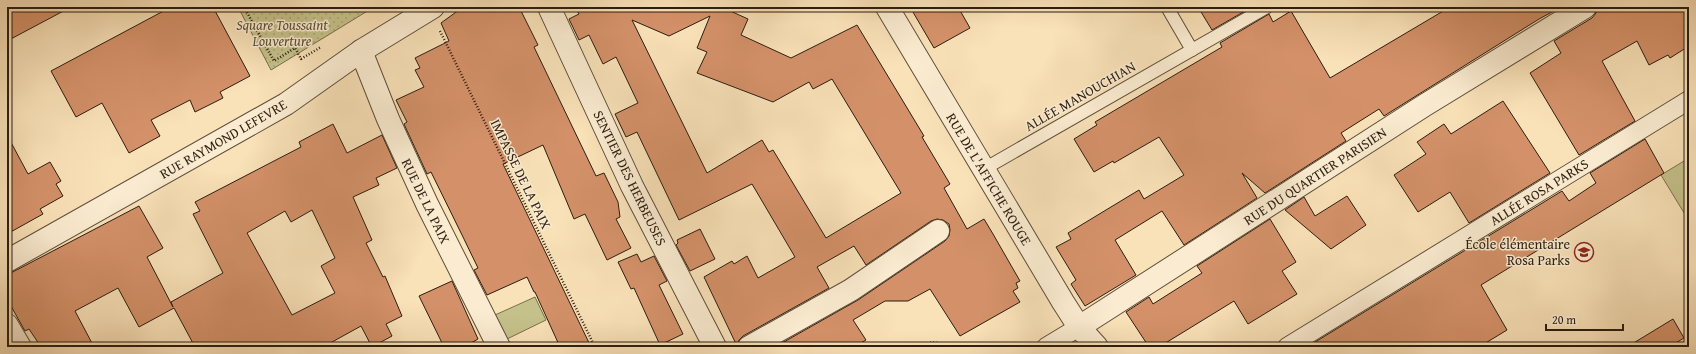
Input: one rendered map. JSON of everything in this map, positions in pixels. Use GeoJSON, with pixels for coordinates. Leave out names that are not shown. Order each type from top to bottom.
{"type":"FeatureCollection","features":[{"type":"Feature","properties":{"kind":"street","name":"SENTIER DES HERBEUSES"},"geometry":{"type":"LineString","coordinates":[[549,7],[632,186],[715,347]]}},
{"type":"Feature","properties":{"kind":"street","name":"RUE DE L'AFFICHE ROUGE"},"geometry":{"type":"LineString","coordinates":[[887,7],[984,168],[1062,302],[1079,327],[1097,347]]}},
{"type":"Feature","properties":{"kind":"street","name":"RUE DU QUARTIER PARISIEN"},"geometry":{"type":"LineString","coordinates":[[1046,347],[1425,105],[1585,7]]}},
{"type":"Feature","properties":{"kind":"street","name":"RUE RAYMOND LEFEVRE"},"geometry":{"type":"LineString","coordinates":[[7,261],[286,104],[361,51],[431,8]]}},
{"type":"Feature","properties":{"kind":"street","name":"RUE DE LA PAIX"},"geometry":{"type":"LineString","coordinates":[[361,51],[388,119],[420,190],[499,347]]}},
{"type":"Feature","properties":{"kind":"street","name":"ALLÉE ROSA PARKS"},"geometry":{"type":"LineString","coordinates":[[1287,347],[1689,100]]}},
{"type":"Feature","properties":{"kind":"street"},"geometry":{"type":"LineString","coordinates":[[749,347],[851,290],[938,231]]}},
{"type":"Feature","properties":{"kind":"street"},"geometry":{"type":"LineString","coordinates":[[7,325],[20,347]]}},
{"type":"Feature","properties":{"kind":"lane"},"geometry":{"type":"LineString","coordinates":[[1167,7],[1192,50]]}},
{"type":"Feature","properties":{"kind":"lane","name":"ALLÉE MANOUCHIAN"},"geometry":{"type":"LineString","coordinates":[[984,168],[1268,7]]}},
{"type":"Feature","properties":{"kind":"path"},"geometry":{"type":"LineString","coordinates":[[244,7],[274,61],[295,48],[301,59],[326,44],[338,67]]}},
{"type":"Feature","properties":{"kind":"path","name":"IMPASSE DE LA PAIX"},"geometry":{"type":"LineString","coordinates":[[431,8],[595,347]]}},
{"type":"Feature","properties":{"kind":"path"},"geometry":{"type":"LineString","coordinates":[[919,347],[931,342],[941,344],[945,347]]}},
{"type":"Feature","properties":{"kind":"green space","name":"Square Toussaint Louverture"},"geometry":{"type":"Polygon","coordinates":[[[238,7],[374,7],[271,70],[238,7]]]}},
{"type":"Feature","properties":{"kind":"green space"},"geometry":{"type":"Polygon","coordinates":[[[1689,158],[1689,221],[1661,175],[1689,158]]]}},
{"type":"Feature","properties":{"kind":"green space"},"geometry":{"type":"Polygon","coordinates":[[[535,297],[546,320],[507,339],[495,315],[535,297]]]}},
{"type":"Feature","properties":{"kind":"building"},"geometry":{"type":"Polygon","coordinates":[[[7,7],[71,7],[7,41],[7,7]]]}},
{"type":"Feature","properties":{"kind":"building"},"geometry":{"type":"Polygon","coordinates":[[[171,7],[213,7],[250,76],[220,92],[223,98],[195,112],[190,100],[151,120],[160,136],[129,153],[102,103],[76,117],[51,71],[171,7]]]}},
{"type":"Feature","properties":{"kind":"building"},"geometry":{"type":"Polygon","coordinates":[[[463,7],[519,7],[538,45],[534,47],[596,176],[604,173],[618,202],[620,217],[616,219],[631,248],[607,260],[585,214],[574,219],[543,145],[503,164],[591,347],[560,347],[527,277],[487,295],[474,270],[478,268],[463,237],[431,172],[427,174],[404,124],[407,122],[396,100],[424,87],[415,70],[420,68],[415,58],[449,41],[441,23],[463,7]]]}},
{"type":"Feature","properties":{"kind":"building"},"geometry":{"type":"Polygon","coordinates":[[[575,7],[730,7],[726,9],[748,19],[741,35],[791,58],[857,25],[924,136],[922,137],[950,184],[944,188],[967,229],[984,219],[993,234],[1020,281],[1016,283],[1018,288],[1013,291],[1020,302],[960,336],[930,289],[908,301],[885,301],[853,320],[866,340],[854,347],[784,347],[782,343],[858,300],[945,241],[949,236],[949,224],[943,220],[937,219],[931,221],[866,265],[854,246],[817,267],[829,288],[743,336],[739,340],[737,346],[704,277],[732,261],[734,264],[747,256],[758,278],[795,257],[752,184],[679,220],[637,132],[626,137],[615,114],[638,103],[616,57],[603,64],[589,35],[579,40],[569,19],[579,14],[575,7]],[[710,16],[669,36],[632,20],[707,173],[762,140],[769,152],[773,150],[826,238],[901,193],[832,79],[813,89],[809,82],[773,102],[697,73],[707,52],[697,48],[710,16]]]}},
{"type":"Feature","properties":{"kind":"building"},"geometry":{"type":"Polygon","coordinates":[[[910,7],[958,7],[970,28],[934,48],[910,7]]]}},
{"type":"Feature","properties":{"kind":"building"},"geometry":{"type":"Polygon","coordinates":[[[1198,7],[1252,7],[1212,30],[1198,7]]]}},
{"type":"Feature","properties":{"kind":"building"},"geometry":{"type":"Polygon","coordinates":[[[1450,7],[1561,7],[1539,19],[1384,116],[1379,109],[1341,133],[1346,141],[1265,193],[1242,173],[1257,198],[1184,245],[1162,211],[1115,240],[1136,275],[1085,306],[1071,284],[1076,280],[1056,247],[1071,239],[1068,233],[1139,190],[1144,199],[1184,175],[1159,137],[1114,163],[1113,161],[1094,172],[1074,139],[1097,125],[1095,122],[1222,47],[1220,43],[1269,14],[1273,22],[1291,11],[1330,78],[1450,7]]]}},
{"type":"Feature","properties":{"kind":"building"},"geometry":{"type":"Polygon","coordinates":[[[1597,7],[1689,7],[1689,46],[1670,58],[1668,55],[1649,65],[1637,41],[1602,61],[1635,121],[1579,155],[1530,73],[1561,53],[1554,41],[1592,18],[1596,13],[1597,7]]]}},
{"type":"Feature","properties":{"kind":"building"},"geometry":{"type":"Polygon","coordinates":[[[1503,101],[1550,173],[1469,223],[1450,192],[1418,212],[1394,175],[1426,154],[1417,142],[1444,124],[1451,134],[1503,101]]]}},
{"type":"Feature","properties":{"kind":"building"},"geometry":{"type":"Polygon","coordinates":[[[333,124],[347,153],[382,135],[397,168],[376,178],[379,185],[353,197],[372,240],[366,243],[383,277],[385,276],[402,316],[386,324],[392,336],[372,347],[361,326],[323,347],[195,347],[174,308],[139,327],[118,288],[75,311],[94,347],[41,347],[29,329],[25,331],[7,299],[7,275],[139,206],[163,248],[147,257],[173,307],[171,302],[223,273],[193,214],[200,211],[195,202],[301,147],[299,142],[333,124]],[[312,210],[291,222],[285,211],[247,233],[292,315],[335,293],[321,266],[335,258],[312,210]]]}},
{"type":"Feature","properties":{"kind":"building"},"geometry":{"type":"Polygon","coordinates":[[[7,135],[28,174],[50,162],[61,181],[56,184],[63,196],[40,209],[43,214],[7,234],[7,135]]]}},
{"type":"Feature","properties":{"kind":"building"},"geometry":{"type":"Polygon","coordinates":[[[1645,139],[1664,173],[1481,285],[1507,330],[1479,347],[1307,347],[1562,191],[1569,201],[1596,183],[1590,173],[1645,139]]]}},
{"type":"Feature","properties":{"kind":"building"},"geometry":{"type":"Polygon","coordinates":[[[1347,196],[1366,225],[1331,249],[1285,210],[1304,197],[1315,216],[1347,196]]]}},
{"type":"Feature","properties":{"kind":"building"},"geometry":{"type":"Polygon","coordinates":[[[1270,219],[1296,262],[1282,271],[1297,294],[1248,324],[1234,301],[1159,347],[1149,347],[1126,312],[1149,297],[1153,304],[1202,273],[1197,266],[1270,219]]]}},
{"type":"Feature","properties":{"kind":"building"},"geometry":{"type":"Polygon","coordinates":[[[700,229],[715,259],[690,271],[676,245],[678,243],[677,240],[700,229]]]}},
{"type":"Feature","properties":{"kind":"building"},"geometry":{"type":"Polygon","coordinates":[[[637,254],[641,262],[654,256],[667,281],[659,285],[683,334],[660,345],[634,288],[631,289],[618,262],[637,254]]]}},
{"type":"Feature","properties":{"kind":"building"},"geometry":{"type":"Polygon","coordinates":[[[452,281],[478,339],[464,347],[444,347],[419,296],[452,281]]]}},
{"type":"Feature","properties":{"kind":"building"},"geometry":{"type":"Polygon","coordinates":[[[1673,319],[1684,338],[1669,347],[1627,347],[1673,319]]]}},
{"type":"Feature","properties":{"kind":"place","name":"École élémentaire Rosa Parks"},"geometry":{"type":"Point","coordinates":[1584,252]}}]}
